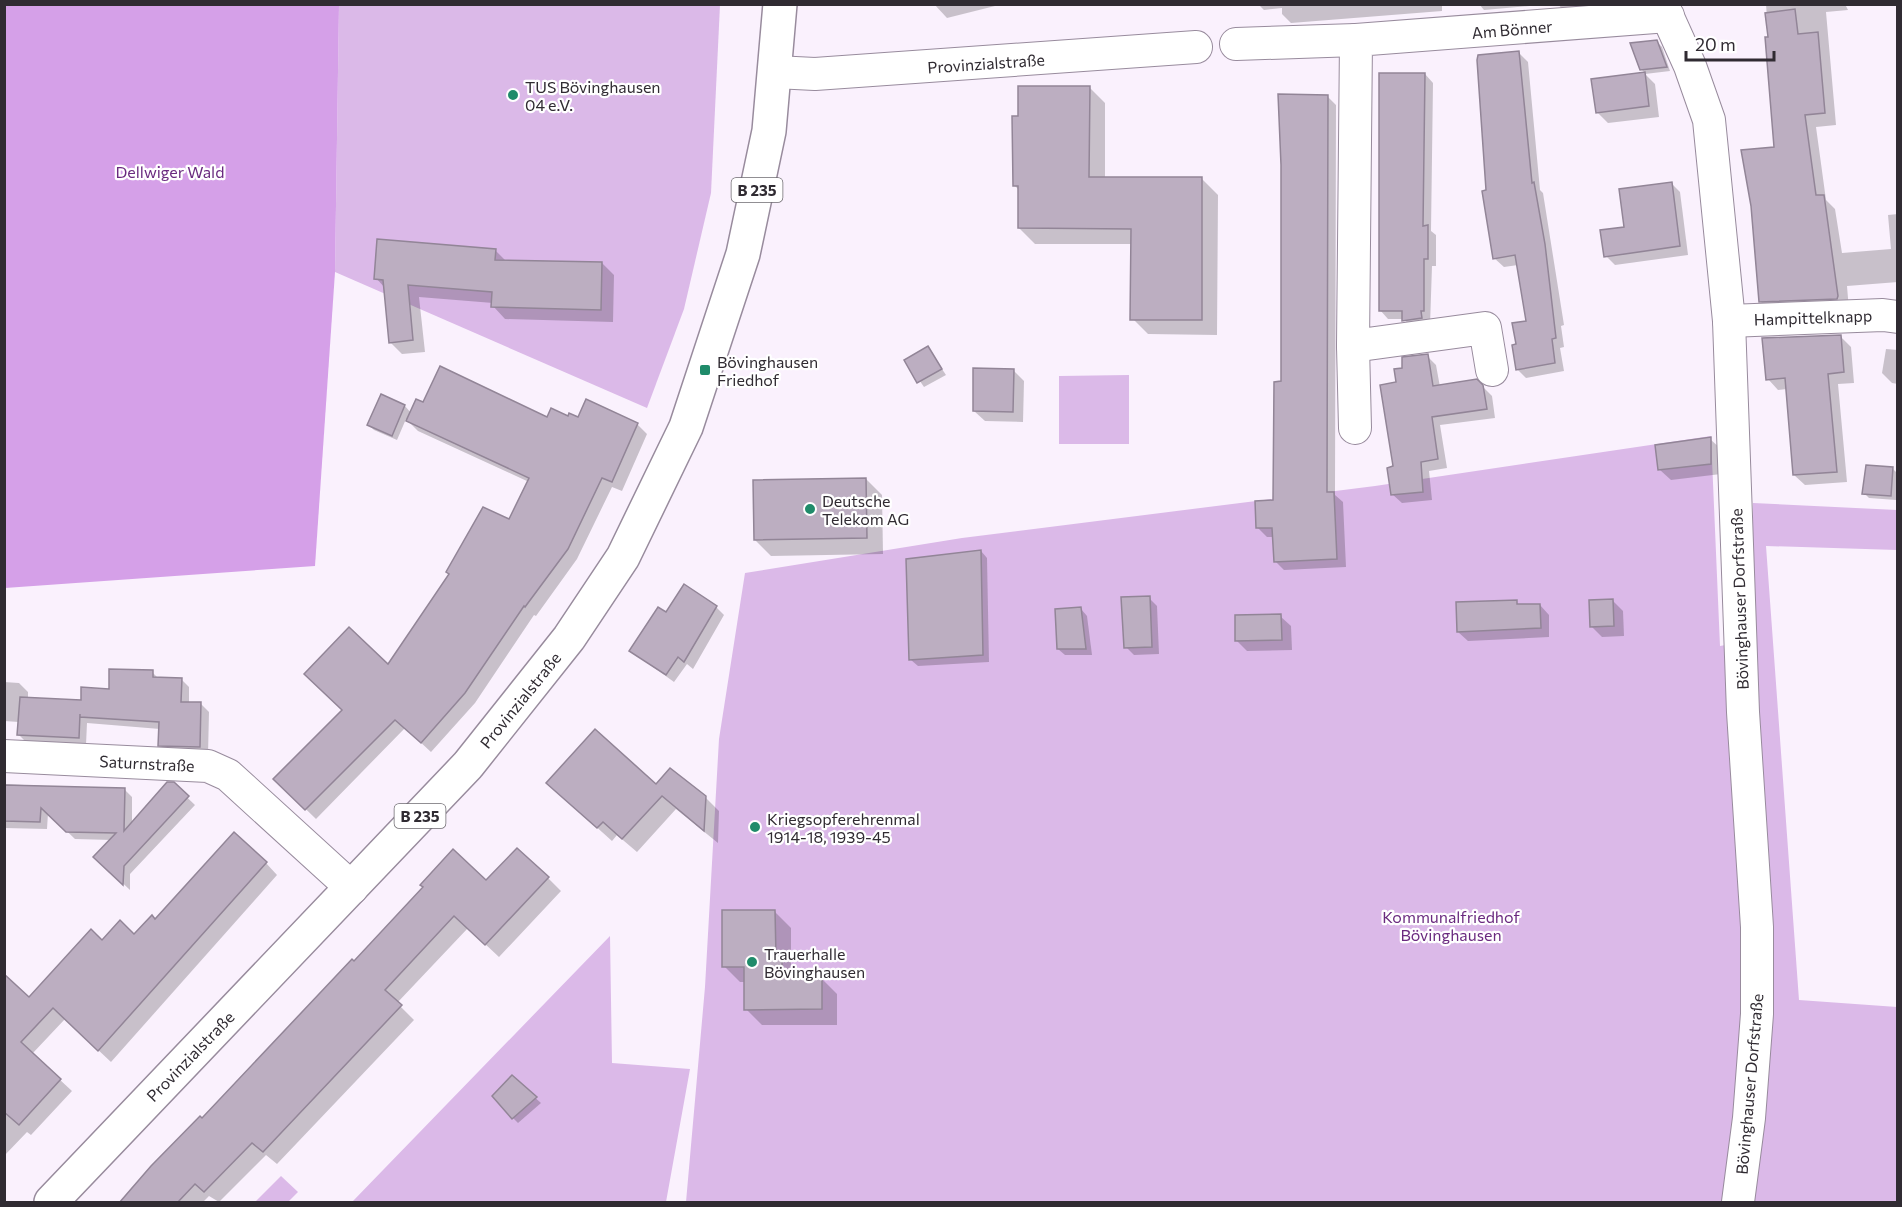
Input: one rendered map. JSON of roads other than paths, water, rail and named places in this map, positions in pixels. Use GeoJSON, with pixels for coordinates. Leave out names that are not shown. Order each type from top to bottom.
{"type":"FeatureCollection","features":[{"type":"Feature","properties":{"kind":"main road","name":"Provinzialstraße"},"geometry":{"type":"LineString","coordinates":[[51,1203],[468,765],[569,638],[633,537],[686,427],[743,254],[769,131],[780,4]]}},
{"type":"Feature","properties":{"kind":"street","name":"Am Bönner"},"geometry":{"type":"LineString","coordinates":[[1236,44],[1356,40],[1665,10]]}},
{"type":"Feature","properties":{"kind":"street","name":"Bövinghauser Dorfstraße"},"geometry":{"type":"LineString","coordinates":[[1665,10],[1709,120],[1729,321],[1742,689],[1757,927],[1756,1026],[1749,1118],[1738,1203]]}},
{"type":"Feature","properties":{"kind":"street"},"geometry":{"type":"LineString","coordinates":[[1354,428],[1356,40]]}},
{"type":"Feature","properties":{"kind":"street","name":"Provinzialstraße"},"geometry":{"type":"LineString","coordinates":[[775,72],[815,74],[1196,47]]}},
{"type":"Feature","properties":{"kind":"street","name":"Hampittelknapp"},"geometry":{"type":"LineString","coordinates":[[1729,321],[1883,315],[1898,317]]}},
{"type":"Feature","properties":{"kind":"street"},"geometry":{"type":"LineString","coordinates":[[1353,346],[1485,328],[1492,370]]}},
{"type":"Feature","properties":{"kind":"street","name":"Saturnstraße"},"geometry":{"type":"LineString","coordinates":[[4,756],[208,766],[228,775],[352,888]]}},
{"type":"Feature","properties":{"kind":"place","name":"TUS Bövinghausen 04 e.V."},"geometry":{"type":"Point","coordinates":[513,95]}},
{"type":"Feature","properties":{"kind":"place","name":"Bövinghausen Friedhof"},"geometry":{"type":"Point","coordinates":[705,370]}},
{"type":"Feature","properties":{"kind":"place","name":"Deutsche Telekom AG"},"geometry":{"type":"Point","coordinates":[810,509]}},
{"type":"Feature","properties":{"kind":"place","name":"Kriegsopferehrenmal 1914-18, 1939-45"},"geometry":{"type":"Point","coordinates":[755,827]}},
{"type":"Feature","properties":{"kind":"place","name":"Trauerhalle Bövinghausen"},"geometry":{"type":"Point","coordinates":[752,962]}},
{"type":"Feature","properties":{"kind":"park label","name":"Dellwiger Wald"},"geometry":{"type":"Point","coordinates":[170,171]}},
{"type":"Feature","properties":{"kind":"park label","name":"Kommunalfriedhof Bövinghausen"},"geometry":{"type":"Point","coordinates":[1451,925]}}]}
